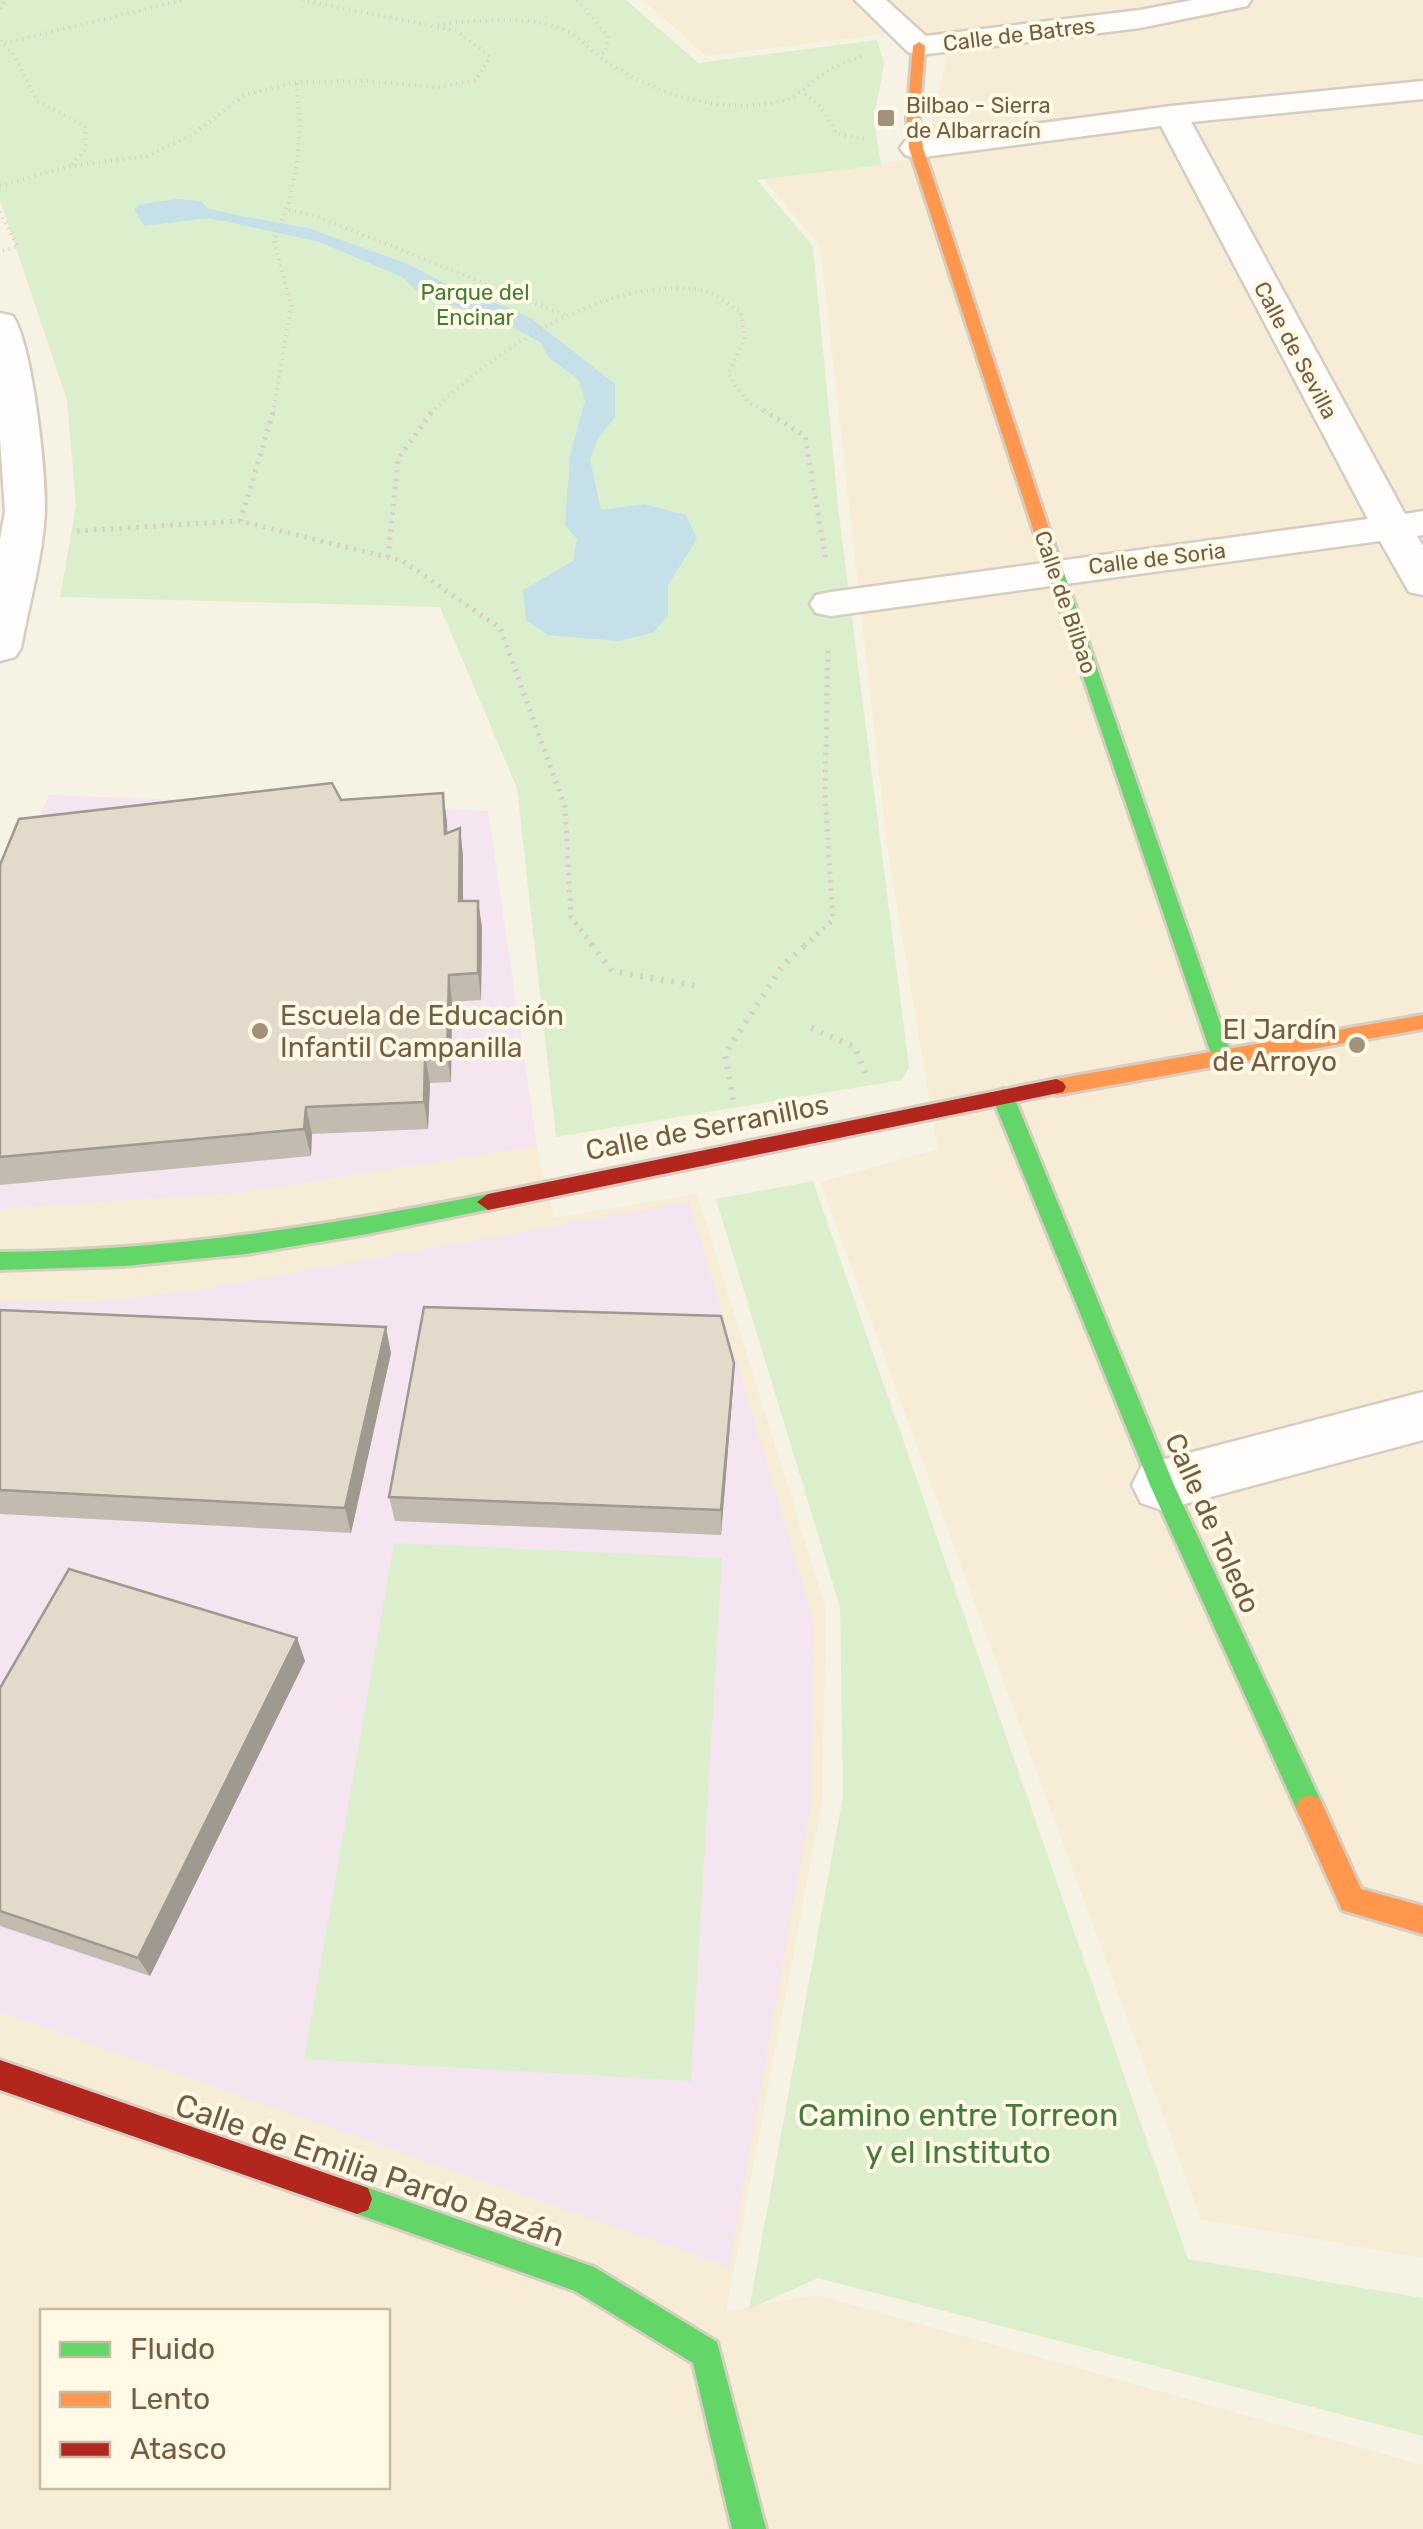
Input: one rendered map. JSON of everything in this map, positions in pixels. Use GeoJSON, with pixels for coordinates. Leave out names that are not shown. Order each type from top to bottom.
{"type":"FeatureCollection","features":[{"type":"Feature","properties":{"kind":"street"},"geometry":{"type":"LineString","coordinates":[[869,0],[914,41]]}},
{"type":"Feature","properties":{"kind":"street","name":"Calle de Batres"},"geometry":{"type":"LineString","coordinates":[[914,41],[1140,19],[1237,0]]}},
{"type":"Feature","properties":{"kind":"street","name":"Calle de Bilbao"},"geometry":{"type":"LineString","coordinates":[[914,41],[916,144],[1220,1054]]}},
{"type":"Feature","properties":{"kind":"street"},"geometry":{"type":"LineString","coordinates":[[916,144],[1171,116],[1419,97]]}},
{"type":"Feature","properties":{"kind":"street","name":"Calle de Sevilla"},"geometry":{"type":"LineString","coordinates":[[1171,116],[1407,526],[1423,583]]}},
{"type":"Feature","properties":{"kind":"street"},"geometry":{"type":"LineString","coordinates":[[0,324],[14,365],[12,514],[16,576],[0,648]]}},
{"type":"Feature","properties":{"kind":"street","name":"Calle de Soria"},"geometry":{"type":"LineString","coordinates":[[831,604],[1407,526]]}},
{"type":"Feature","properties":{"kind":"street","name":"Calle de Serranillos"},"geometry":{"type":"LineString","coordinates":[[0,1261],[67,1264],[221,1250],[431,1213],[1220,1054],[1423,1022]]}},
{"type":"Feature","properties":{"kind":"street","name":"Calle de Toledo"},"geometry":{"type":"LineString","coordinates":[[1003,1098],[1162,1485],[1352,1900],[1423,1920]]}},
{"type":"Feature","properties":{"kind":"street"},"geometry":{"type":"LineString","coordinates":[[1162,1485],[1423,1416]]}},
{"type":"Feature","properties":{"kind":"street","name":"Calle de Emilia Pardo Bazán"},"geometry":{"type":"LineString","coordinates":[[0,2075],[582,2278],[706,2354],[749,2529]]}},
{"type":"Feature","properties":{"kind":"path"},"geometry":{"type":"LineString","coordinates":[[0,8],[3,0]]}},
{"type":"Feature","properties":{"kind":"path"},"geometry":{"type":"LineString","coordinates":[[71,166],[86,148],[85,126],[37,101],[2,42],[183,0]]}},
{"type":"Feature","properties":{"kind":"path"},"geometry":{"type":"LineString","coordinates":[[0,186],[71,166],[146,156],[192,134],[246,95],[296,82],[364,81],[440,87],[476,80],[490,57],[457,31],[302,0]]}},
{"type":"Feature","properties":{"kind":"path"},"geometry":{"type":"LineString","coordinates":[[578,0],[608,36],[606,51],[598,55]]}},
{"type":"Feature","properties":{"kind":"path"},"geometry":{"type":"LineString","coordinates":[[432,25],[564,28],[598,55],[650,85],[702,103],[777,102],[806,94],[821,76],[914,41]]}},
{"type":"Feature","properties":{"kind":"path"},"geometry":{"type":"LineString","coordinates":[[240,521],[277,400],[291,306],[274,240],[289,210],[302,117],[296,82]]}},
{"type":"Feature","properties":{"kind":"path"},"geometry":{"type":"LineString","coordinates":[[806,94],[820,106],[837,134],[916,144]]}},
{"type":"Feature","properties":{"kind":"path"},"geometry":{"type":"LineString","coordinates":[[289,210],[316,216],[566,316]]}},
{"type":"Feature","properties":{"kind":"path"},"geometry":{"type":"LineString","coordinates":[[0,212],[18,247],[0,251]]}},
{"type":"Feature","properties":{"kind":"path"},"geometry":{"type":"LineString","coordinates":[[388,557],[399,453],[448,396],[542,326],[599,302],[656,287],[705,290],[741,312],[745,340],[728,374],[747,401],[806,436],[831,604],[825,795],[834,920],[783,965],[725,1054],[743,1150]]}},
{"type":"Feature","properties":{"kind":"path"},"geometry":{"type":"LineString","coordinates":[[16,576],[60,573],[66,532],[240,521],[403,560],[500,628],[564,806],[571,918],[612,971],[697,986]]}},
{"type":"Feature","properties":{"kind":"path"},"geometry":{"type":"LineString","coordinates":[[810,1028],[855,1047],[884,1122]]}},
{"type":"Feature","properties":{"kind":"shaded area"},"geometry":{"type":"Polygon","coordinates":[[[643,0],[1423,0],[1423,2258],[1201,2219],[820,1182],[938,1149],[888,853],[820,246],[764,180],[945,154],[931,127],[947,57],[921,30],[706,56],[643,0]]]}},
{"type":"Feature","properties":{"kind":"shaded area","name":"Escuela de Educación Infantil Campanilla"},"geometry":{"type":"Polygon","coordinates":[[[49,795],[488,811],[537,1146],[240,1193],[0,1209],[0,917],[49,795]]]}},
{"type":"Feature","properties":{"kind":"shaded area"},"geometry":{"type":"Polygon","coordinates":[[[537,1146],[554,1218],[697,1194],[826,1609],[822,1802],[726,2311],[817,2295],[1423,2465],[1423,2529],[0,2529],[0,1209],[240,1193],[537,1146]]]}},
{"type":"Feature","properties":{"kind":"shaded area"},"geometry":{"type":"Polygon","coordinates":[[[689,1202],[813,1619],[812,1798],[729,2267],[0,2012],[0,1301],[95,1302],[196,1290],[689,1202]]]}},
{"type":"Feature","properties":{"kind":"green space","name":"Parque del Encinar"},"geometry":{"type":"Polygon","coordinates":[[[0,0],[626,0],[698,63],[877,40],[884,64],[874,119],[881,165],[757,180],[813,246],[839,515],[909,1067],[902,1080],[556,1137],[517,788],[440,607],[60,597],[76,506],[67,400],[0,200],[0,0]]]}},
{"type":"Feature","properties":{"kind":"green space","name":"Camino entre Torreon y el Instituto"},"geometry":{"type":"Polygon","coordinates":[[[813,1181],[1188,2259],[1423,2298],[1423,2436],[818,2278],[749,2309],[843,1796],[840,1607],[716,1199],[813,1181]]]}},
{"type":"Feature","properties":{"kind":"green space"},"geometry":{"type":"Polygon","coordinates":[[[394,1543],[722,1558],[691,2081],[304,2059],[394,1543]]]}},
{"type":"Feature","properties":{"kind":"water"},"geometry":{"type":"Polygon","coordinates":[[[178,199],[201,201],[207,208],[231,214],[308,228],[408,264],[469,296],[532,319],[615,384],[615,417],[599,437],[590,459],[601,510],[644,504],[686,515],[697,539],[668,585],[668,615],[654,632],[619,641],[548,635],[526,620],[523,590],[573,561],[577,539],[565,525],[570,455],[585,401],[579,380],[549,358],[540,342],[503,322],[422,296],[402,277],[319,242],[209,218],[144,226],[134,209],[141,204],[178,199]]]}},
{"type":"Feature","properties":{"kind":"building","name":"Escuela de Educación Infantil Campanilla"},"geometry":{"type":"Polygon","coordinates":[[[332,783],[341,800],[443,793],[445,834],[460,828],[459,901],[478,901],[478,973],[449,975],[447,1055],[425,1055],[424,1102],[306,1107],[304,1129],[0,1157],[0,865],[19,819],[332,783]]]}},
{"type":"Feature","properties":{"kind":"building"},"geometry":{"type":"Polygon","coordinates":[[[424,1307],[721,1316],[734,1363],[721,1510],[389,1497],[424,1307]]]}},
{"type":"Feature","properties":{"kind":"building"},"geometry":{"type":"Polygon","coordinates":[[[0,1310],[386,1327],[345,1508],[0,1490],[0,1310]]]}},
{"type":"Feature","properties":{"kind":"building"},"geometry":{"type":"Polygon","coordinates":[[[69,1569],[297,1638],[138,1958],[0,1911],[0,1688],[69,1569]]]}},
{"type":"Feature","properties":{"kind":"traffic: fast"},"geometry":{"type":"LineString","coordinates":[[1045,541],[1221,1054]]}},
{"type":"Feature","properties":{"kind":"traffic: fast"},"geometry":{"type":"LineString","coordinates":[[1003,1097],[1162,1485],[1310,1808]]}},
{"type":"Feature","properties":{"kind":"traffic: fast"},"geometry":{"type":"LineString","coordinates":[[0,1261],[124,1257],[246,1245],[488,1202]]}},
{"type":"Feature","properties":{"kind":"traffic: fast"},"geometry":{"type":"LineString","coordinates":[[357,2199],[583,2278],[706,2353],[749,2529]]}},
{"type":"Feature","properties":{"kind":"traffic: slow"},"geometry":{"type":"LineString","coordinates":[[919,46],[913,118],[916,148],[1045,541]]}},
{"type":"Feature","properties":{"kind":"traffic: slow"},"geometry":{"type":"LineString","coordinates":[[1056,1087],[1423,1022]]}},
{"type":"Feature","properties":{"kind":"traffic: slow"},"geometry":{"type":"LineString","coordinates":[[1310,1808],[1352,1900],[1423,1920]]}},
{"type":"Feature","properties":{"kind":"traffic: jam"},"geometry":{"type":"LineString","coordinates":[[488,1202],[1056,1087]]}},
{"type":"Feature","properties":{"kind":"traffic: jam"},"geometry":{"type":"LineString","coordinates":[[0,2075],[357,2199]]}},
{"type":"Feature","properties":{"kind":"place","name":"Bilbao - Sierra de Albarracín"},"geometry":{"type":"Point","coordinates":[886,118]}},
{"type":"Feature","properties":{"kind":"place","name":"Escuela de Educación Infantil Campanilla"},"geometry":{"type":"Point","coordinates":[260,1031]}},
{"type":"Feature","properties":{"kind":"place","name":"El Jardín de Arroyo"},"geometry":{"type":"Point","coordinates":[1357,1045]}}]}
